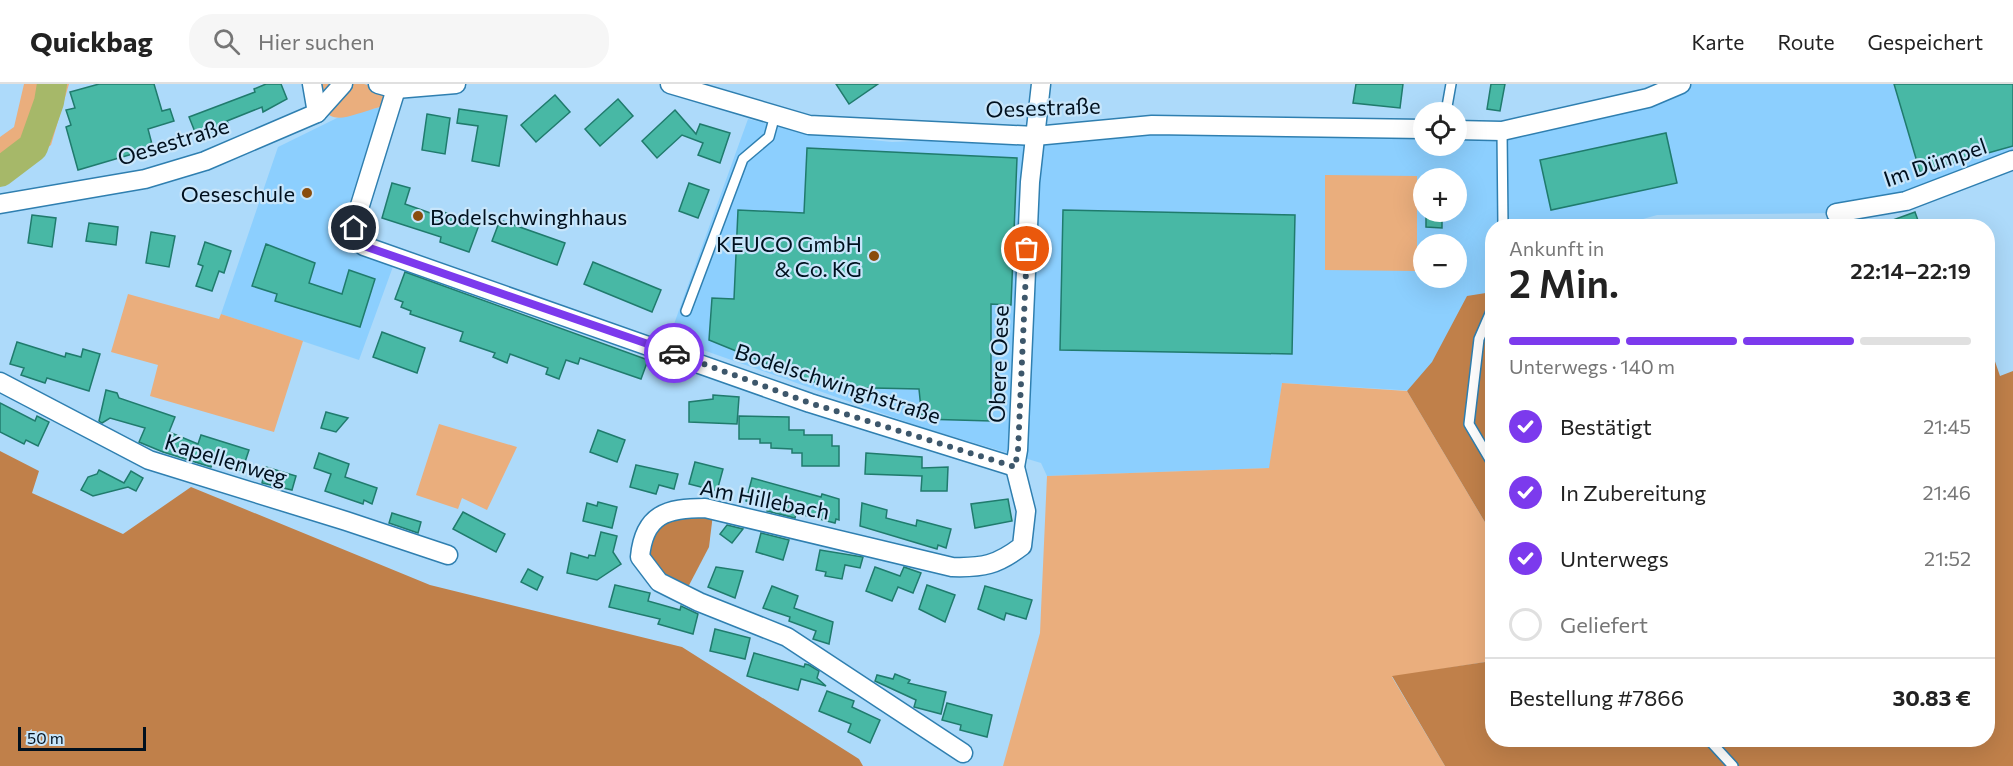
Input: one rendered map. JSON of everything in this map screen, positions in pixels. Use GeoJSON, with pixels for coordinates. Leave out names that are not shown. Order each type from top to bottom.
{"type":"FeatureCollection","features":[{"type":"Feature","properties":{"kind":"street"},"geometry":{"type":"LineString","coordinates":[[312,84],[317,113]]}},
{"type":"Feature","properties":{"kind":"street","name":"Oesestraße"},"geometry":{"type":"LineString","coordinates":[[0,204],[145,179],[205,161],[317,113],[342,84]]}},
{"type":"Feature","properties":{"kind":"street"},"geometry":{"type":"LineString","coordinates":[[387,86],[456,84]]}},
{"type":"Feature","properties":{"kind":"street","name":"Oesestraße"},"geometry":{"type":"LineString","coordinates":[[670,84],[809,126],[1035,136],[1152,125],[1413,129]]}},
{"type":"Feature","properties":{"kind":"street","name":"Obere Oese"},"geometry":{"type":"LineString","coordinates":[[1015,467],[1018,450],[1030,182],[1041,84]]}},
{"type":"Feature","properties":{"kind":"street"},"geometry":{"type":"LineString","coordinates":[[1467,130],[1502,130],[1648,98],[1681,84]]}},
{"type":"Feature","properties":{"kind":"street","name":"Bodelschwinghstraße"},"geometry":{"type":"LineString","coordinates":[[387,86],[354,228],[354,238],[364,246],[810,403],[1015,467]]}},
{"type":"Feature","properties":{"kind":"street","name":"Im Dümpel"},"geometry":{"type":"LineString","coordinates":[[1836,213],[1906,201],[2013,160]]}},
{"type":"Feature","properties":{"kind":"street","name":"Kapellenweg"},"geometry":{"type":"LineString","coordinates":[[0,382],[149,460],[448,555]]}},
{"type":"Feature","properties":{"kind":"street","name":"Am Hillebach"},"geometry":{"type":"LineString","coordinates":[[963,753],[787,637],[699,602],[659,582],[640,557],[642,540],[659,516],[675,508],[705,508],[829,535],[952,567],[976,568],[1002,561],[1022,546],[1026,511],[1015,467]]}},
{"type":"Feature","properties":{"kind":"lane"},"geometry":{"type":"LineString","coordinates":[[1447,102],[1450,84]]}},
{"type":"Feature","properties":{"kind":"lane"},"geometry":{"type":"LineString","coordinates":[[686,311],[743,159],[769,137],[775,115]]}},
{"type":"Feature","properties":{"kind":"lane"},"geometry":{"type":"LineString","coordinates":[[1502,130],[1503,219]]}},
{"type":"Feature","properties":{"kind":"lane"},"geometry":{"type":"LineString","coordinates":[[1485,325],[1479,339],[1469,424],[1485,451]]}},
{"type":"Feature","properties":{"kind":"lane"},"geometry":{"type":"LineString","coordinates":[[1715,747],[1733,766]]}},
{"type":"Feature","properties":{"kind":"shaded area"},"geometry":{"type":"Polygon","coordinates":[[[24,84],[69,84],[51,145],[8,174],[0,170],[0,137],[14,127],[24,84]]]}},
{"type":"Feature","properties":{"kind":"shaded area"},"geometry":{"type":"Polygon","coordinates":[[[315,84],[364,84],[386,90],[380,107],[337,118],[324,110],[315,84]]]}},
{"type":"Feature","properties":{"kind":"shaded area","name":"KEUCO GmbH & Co. KG"},"geometry":{"type":"Polygon","coordinates":[[[1681,84],[2013,84],[2013,160],[1836,213],[1657,215],[1643,219],[1485,219],[1485,319],[1434,392],[1282,383],[1270,468],[1047,476],[1041,463],[921,427],[669,338],[748,119],[810,134],[892,142],[1035,136],[1152,125],[1413,129],[1413,156],[1467,156],[1467,130],[1502,131],[1681,84]]]}},
{"type":"Feature","properties":{"kind":"shaded area","name":"Oeseschule"},"geometry":{"type":"Polygon","coordinates":[[[380,107],[338,239],[395,261],[359,360],[221,314],[278,147],[337,118],[380,107]]]}},
{"type":"Feature","properties":{"kind":"shaded area"},"geometry":{"type":"Polygon","coordinates":[[[1325,175],[1413,176],[1413,222],[1417,222],[1417,234],[1413,234],[1413,271],[1325,270],[1325,175]]]}},
{"type":"Feature","properties":{"kind":"shaded area"},"geometry":{"type":"Polygon","coordinates":[[[1485,293],[1485,522],[1407,391],[1432,362],[1467,296],[1485,293]]]}},
{"type":"Feature","properties":{"kind":"shaded area"},"geometry":{"type":"Polygon","coordinates":[[[128,294],[219,319],[221,314],[303,341],[274,432],[150,396],[158,365],[111,352],[128,294]]]}},
{"type":"Feature","properties":{"kind":"shaded area"},"geometry":{"type":"Polygon","coordinates":[[[1995,361],[2000,376],[2013,371],[2013,766],[1445,766],[1392,676],[1485,662],[1485,747],[1995,747],[1995,361]]]}},
{"type":"Feature","properties":{"kind":"shaded area"},"geometry":{"type":"Polygon","coordinates":[[[1282,383],[1407,391],[1485,522],[1485,662],[1392,677],[1445,766],[1003,766],[1040,633],[1047,476],[1269,468],[1282,383]]]}},
{"type":"Feature","properties":{"kind":"shaded area"},"geometry":{"type":"Polygon","coordinates":[[[439,424],[517,447],[487,510],[462,498],[458,509],[416,495],[439,424]]]}},
{"type":"Feature","properties":{"kind":"shaded area"},"geometry":{"type":"Polygon","coordinates":[[[0,451],[39,471],[32,493],[123,534],[191,487],[430,585],[682,647],[859,759],[863,766],[0,766],[0,451]]]}},
{"type":"Feature","properties":{"kind":"shaded area"},"geometry":{"type":"Polygon","coordinates":[[[674,512],[713,514],[709,547],[686,591],[664,581],[644,557],[645,541],[674,512]]]}},
{"type":"Feature","properties":{"kind":"building"},"geometry":{"type":"Polygon","coordinates":[[[99,84],[154,84],[162,111],[170,109],[174,121],[148,129],[153,148],[78,170],[66,127],[71,125],[66,110],[75,108],[70,92],[99,84]]]}},
{"type":"Feature","properties":{"kind":"building"},"geometry":{"type":"Polygon","coordinates":[[[266,84],[281,84],[287,99],[263,112],[262,107],[227,121],[228,123],[218,129],[197,137],[189,117],[255,92],[254,89],[266,84]]]}},
{"type":"Feature","properties":{"kind":"building"},"geometry":{"type":"Polygon","coordinates":[[[836,84],[878,84],[849,104],[836,84]]]}},
{"type":"Feature","properties":{"kind":"building"},"geometry":{"type":"Polygon","coordinates":[[[1356,84],[1403,84],[1400,108],[1353,103],[1356,84]]]}},
{"type":"Feature","properties":{"kind":"building"},"geometry":{"type":"Polygon","coordinates":[[[1491,84],[1505,84],[1500,111],[1487,109],[1491,84]]]}},
{"type":"Feature","properties":{"kind":"building"},"geometry":{"type":"Polygon","coordinates":[[[1894,84],[2013,84],[2013,146],[1920,172],[1894,84]]]}},
{"type":"Feature","properties":{"kind":"building"},"geometry":{"type":"Polygon","coordinates":[[[555,95],[570,112],[536,142],[521,125],[555,95]]]}},
{"type":"Feature","properties":{"kind":"building"},"geometry":{"type":"Polygon","coordinates":[[[618,99],[633,116],[600,146],[585,129],[618,99]]]}},
{"type":"Feature","properties":{"kind":"building"},"geometry":{"type":"Polygon","coordinates":[[[459,109],[507,116],[499,166],[472,161],[478,126],[457,123],[459,109]]]}},
{"type":"Feature","properties":{"kind":"building"},"geometry":{"type":"Polygon","coordinates":[[[675,110],[696,134],[700,124],[730,133],[720,163],[698,155],[703,143],[682,135],[657,158],[642,141],[675,110]]]}},
{"type":"Feature","properties":{"kind":"building"},"geometry":{"type":"Polygon","coordinates":[[[427,114],[450,118],[445,154],[422,150],[427,114]]]}},
{"type":"Feature","properties":{"kind":"building"},"geometry":{"type":"Polygon","coordinates":[[[1666,133],[1677,183],[1551,210],[1540,160],[1666,133]]]}},
{"type":"Feature","properties":{"kind":"building","name":"KEUCO GmbH & Co. KG"},"geometry":{"type":"Polygon","coordinates":[[[807,148],[1017,158],[1011,305],[991,304],[991,421],[922,419],[919,389],[827,387],[827,382],[812,382],[709,340],[712,298],[734,299],[738,210],[804,213],[807,148]]]}},
{"type":"Feature","properties":{"kind":"building","name":"Bodelschwinghhaus"},"geometry":{"type":"Polygon","coordinates":[[[392,183],[410,188],[405,204],[436,215],[438,210],[479,225],[469,252],[440,242],[441,237],[382,218],[392,183]]]}},
{"type":"Feature","properties":{"kind":"building"},"geometry":{"type":"Polygon","coordinates":[[[689,183],[709,190],[698,218],[679,211],[689,183]]]}},
{"type":"Feature","properties":{"kind":"building"},"geometry":{"type":"Polygon","coordinates":[[[1063,210],[1295,215],[1292,354],[1060,350],[1063,210]]]}},
{"type":"Feature","properties":{"kind":"building"},"geometry":{"type":"Polygon","coordinates":[[[1915,212],[1918,219],[1896,219],[1915,212]]]}},
{"type":"Feature","properties":{"kind":"building"},"geometry":{"type":"Polygon","coordinates":[[[32,215],[56,218],[52,247],[28,243],[32,215]]]}},
{"type":"Feature","properties":{"kind":"building"},"geometry":{"type":"Polygon","coordinates":[[[500,220],[565,243],[557,265],[492,241],[500,220]]]}},
{"type":"Feature","properties":{"kind":"building"},"geometry":{"type":"Polygon","coordinates":[[[1426,222],[1442,222],[1442,228],[1426,227],[1426,222]]]}},
{"type":"Feature","properties":{"kind":"building"},"geometry":{"type":"Polygon","coordinates":[[[89,223],[118,227],[116,245],[86,241],[89,223]]]}},
{"type":"Feature","properties":{"kind":"building"},"geometry":{"type":"Polygon","coordinates":[[[151,232],[175,236],[169,267],[146,263],[151,232]]]}},
{"type":"Feature","properties":{"kind":"building"},"geometry":{"type":"Polygon","coordinates":[[[205,242],[231,251],[224,273],[219,271],[212,291],[196,286],[203,266],[198,264],[205,242]]]}},
{"type":"Feature","properties":{"kind":"building"},"geometry":{"type":"Polygon","coordinates":[[[266,244],[315,263],[309,283],[342,294],[349,270],[375,279],[360,327],[275,301],[277,294],[252,286],[266,244]]]}},
{"type":"Feature","properties":{"kind":"building"},"geometry":{"type":"Polygon","coordinates":[[[593,262],[661,290],[652,312],[584,284],[593,262]]]}},
{"type":"Feature","properties":{"kind":"building"},"geometry":{"type":"Polygon","coordinates":[[[405,272],[648,360],[641,379],[580,358],[578,364],[566,360],[559,379],[546,374],[548,368],[510,354],[507,363],[493,357],[495,353],[460,341],[463,332],[410,314],[411,311],[401,307],[403,302],[395,299],[405,272]]]}},
{"type":"Feature","properties":{"kind":"building"},"geometry":{"type":"Polygon","coordinates":[[[382,332],[425,348],[417,373],[373,357],[382,332]]]}},
{"type":"Feature","properties":{"kind":"building"},"geometry":{"type":"Polygon","coordinates":[[[17,342],[65,357],[66,353],[81,357],[83,349],[100,354],[89,391],[47,378],[45,383],[21,375],[24,368],[10,364],[17,342]]]}},
{"type":"Feature","properties":{"kind":"building"},"geometry":{"type":"Polygon","coordinates":[[[106,390],[117,393],[119,398],[175,417],[169,432],[198,444],[201,435],[249,450],[242,471],[213,462],[211,467],[139,442],[145,428],[110,418],[102,423],[99,421],[106,390]]]}},
{"type":"Feature","properties":{"kind":"building"},"geometry":{"type":"Polygon","coordinates":[[[713,395],[739,397],[737,424],[689,422],[689,402],[713,399],[713,395]]]}},
{"type":"Feature","properties":{"kind":"building"},"geometry":{"type":"Polygon","coordinates":[[[0,403],[35,421],[37,416],[49,422],[38,446],[26,440],[24,444],[0,432],[0,403]]]}},
{"type":"Feature","properties":{"kind":"building"},"geometry":{"type":"Polygon","coordinates":[[[326,412],[348,418],[336,432],[321,428],[326,412]]]}},
{"type":"Feature","properties":{"kind":"building"},"geometry":{"type":"Polygon","coordinates":[[[739,416],[789,417],[789,430],[804,430],[804,435],[832,435],[832,446],[839,446],[839,466],[802,466],[802,453],[792,453],[792,449],[771,448],[771,443],[760,443],[760,439],[739,439],[739,416]]]}},
{"type":"Feature","properties":{"kind":"building"},"geometry":{"type":"Polygon","coordinates":[[[598,430],[625,440],[617,462],[590,452],[598,430]]]}},
{"type":"Feature","properties":{"kind":"building"},"geometry":{"type":"Polygon","coordinates":[[[319,453],[349,464],[345,477],[377,488],[372,504],[364,500],[363,504],[325,491],[331,474],[314,468],[319,453]]]}},
{"type":"Feature","properties":{"kind":"building"},"geometry":{"type":"Polygon","coordinates":[[[866,453],[922,457],[922,468],[948,467],[947,491],[921,491],[922,476],[865,474],[866,453]]]}},
{"type":"Feature","properties":{"kind":"building"},"geometry":{"type":"Polygon","coordinates":[[[695,462],[723,469],[717,491],[689,484],[695,462]]]}},
{"type":"Feature","properties":{"kind":"building"},"geometry":{"type":"Polygon","coordinates":[[[636,465],[678,474],[674,489],[659,485],[656,494],[630,487],[636,465]]]}},
{"type":"Feature","properties":{"kind":"building"},"geometry":{"type":"Polygon","coordinates":[[[266,467],[296,476],[292,490],[262,483],[266,467]]]}},
{"type":"Feature","properties":{"kind":"building"},"geometry":{"type":"Polygon","coordinates":[[[99,470],[124,483],[131,471],[143,478],[136,491],[128,487],[93,496],[81,490],[88,477],[97,474],[99,470]]]}},
{"type":"Feature","properties":{"kind":"building"},"geometry":{"type":"Polygon","coordinates":[[[752,478],[821,497],[822,494],[839,499],[839,520],[836,519],[835,523],[796,513],[795,518],[767,511],[772,494],[762,505],[746,501],[752,478]]]}},
{"type":"Feature","properties":{"kind":"building"},"geometry":{"type":"Polygon","coordinates":[[[1008,499],[1012,521],[975,528],[971,504],[1008,499]]]}},
{"type":"Feature","properties":{"kind":"building"},"geometry":{"type":"Polygon","coordinates":[[[598,502],[617,507],[612,528],[583,521],[587,503],[597,506],[598,502]]]}},
{"type":"Feature","properties":{"kind":"building"},"geometry":{"type":"Polygon","coordinates":[[[862,503],[887,510],[886,518],[916,526],[917,520],[951,529],[946,548],[938,545],[937,549],[860,526],[862,503]]]}},
{"type":"Feature","properties":{"kind":"building"},"geometry":{"type":"Polygon","coordinates":[[[463,512],[505,534],[496,552],[453,529],[463,512]]]}},
{"type":"Feature","properties":{"kind":"building"},"geometry":{"type":"Polygon","coordinates":[[[392,513],[421,522],[418,533],[389,523],[392,513]]]}},
{"type":"Feature","properties":{"kind":"building"},"geometry":{"type":"Polygon","coordinates":[[[727,525],[743,529],[732,543],[720,534],[727,525]]]}},
{"type":"Feature","properties":{"kind":"building"},"geometry":{"type":"Polygon","coordinates":[[[601,532],[617,536],[613,552],[621,564],[597,580],[567,573],[571,553],[588,558],[589,555],[595,556],[601,532]]]}},
{"type":"Feature","properties":{"kind":"building"},"geometry":{"type":"Polygon","coordinates":[[[761,533],[789,540],[783,560],[756,552],[761,533]]]}},
{"type":"Feature","properties":{"kind":"building"},"geometry":{"type":"Polygon","coordinates":[[[820,550],[863,557],[860,568],[845,565],[842,579],[825,576],[826,572],[816,570],[820,550]]]}},
{"type":"Feature","properties":{"kind":"building"},"geometry":{"type":"Polygon","coordinates":[[[716,567],[743,571],[735,598],[708,587],[716,567]]]}},
{"type":"Feature","properties":{"kind":"building"},"geometry":{"type":"Polygon","coordinates":[[[875,567],[900,576],[904,567],[921,573],[913,593],[898,587],[892,601],[866,591],[875,567]]]}},
{"type":"Feature","properties":{"kind":"building"},"geometry":{"type":"Polygon","coordinates":[[[528,569],[543,577],[537,590],[521,582],[528,569]]]}},
{"type":"Feature","properties":{"kind":"building"},"geometry":{"type":"Polygon","coordinates":[[[615,585],[650,593],[648,601],[680,610],[681,606],[698,614],[693,634],[658,624],[660,619],[609,607],[615,585]]]}},
{"type":"Feature","properties":{"kind":"building"},"geometry":{"type":"Polygon","coordinates":[[[927,585],[955,595],[945,622],[919,609],[927,585]]]}},
{"type":"Feature","properties":{"kind":"building"},"geometry":{"type":"Polygon","coordinates":[[[772,586],[798,596],[794,608],[833,622],[829,644],[813,639],[816,631],[789,621],[790,617],[763,608],[772,586]]]}},
{"type":"Feature","properties":{"kind":"building"},"geometry":{"type":"Polygon","coordinates":[[[985,586],[1032,600],[1026,619],[1006,613],[1004,620],[978,609],[985,586]]]}},
{"type":"Feature","properties":{"kind":"building"},"geometry":{"type":"Polygon","coordinates":[[[715,629],[750,638],[745,659],[710,651],[715,629]]]}},
{"type":"Feature","properties":{"kind":"building"},"geometry":{"type":"Polygon","coordinates":[[[754,653],[804,667],[805,664],[809,665],[819,671],[817,678],[826,686],[801,679],[798,690],[747,676],[754,653]]]}},
{"type":"Feature","properties":{"kind":"building"},"geometry":{"type":"Polygon","coordinates":[[[895,674],[910,680],[908,683],[946,692],[941,714],[914,707],[916,700],[875,681],[877,675],[893,679],[895,674]]]}},
{"type":"Feature","properties":{"kind":"building"},"geometry":{"type":"Polygon","coordinates":[[[827,691],[854,701],[852,707],[880,720],[870,743],[848,732],[851,724],[819,711],[827,691]]]}},
{"type":"Feature","properties":{"kind":"building"},"geometry":{"type":"Polygon","coordinates":[[[947,703],[992,715],[987,737],[960,730],[961,725],[942,720],[947,703]]]}},
{"type":"Feature","properties":{"kind":"waterway"},"geometry":{"type":"LineString","coordinates":[[0,172],[33,147],[49,102],[52,84]]}},
{"type":"Feature","properties":{"kind":"way so far"},"geometry":{"type":"LineString","coordinates":[[674,353],[810,403],[1015,467],[1018,450],[1027,249]]}},
{"type":"Feature","properties":{"kind":"place","name":"Oeseschule"},"geometry":{"type":"Point","coordinates":[307,193]}},
{"type":"Feature","properties":{"kind":"place","name":"Bodelschwinghhaus"},"geometry":{"type":"Point","coordinates":[418,216]}},
{"type":"Feature","properties":{"kind":"place","name":"KEUCO GmbH & Co. KG"},"geometry":{"type":"Point","coordinates":[874,256]}},
{"type":"Feature","properties":{"kind":"route"},"geometry":{"type":"LineString","coordinates":[[354,228],[354,238],[364,246],[674,353]]}}]}
